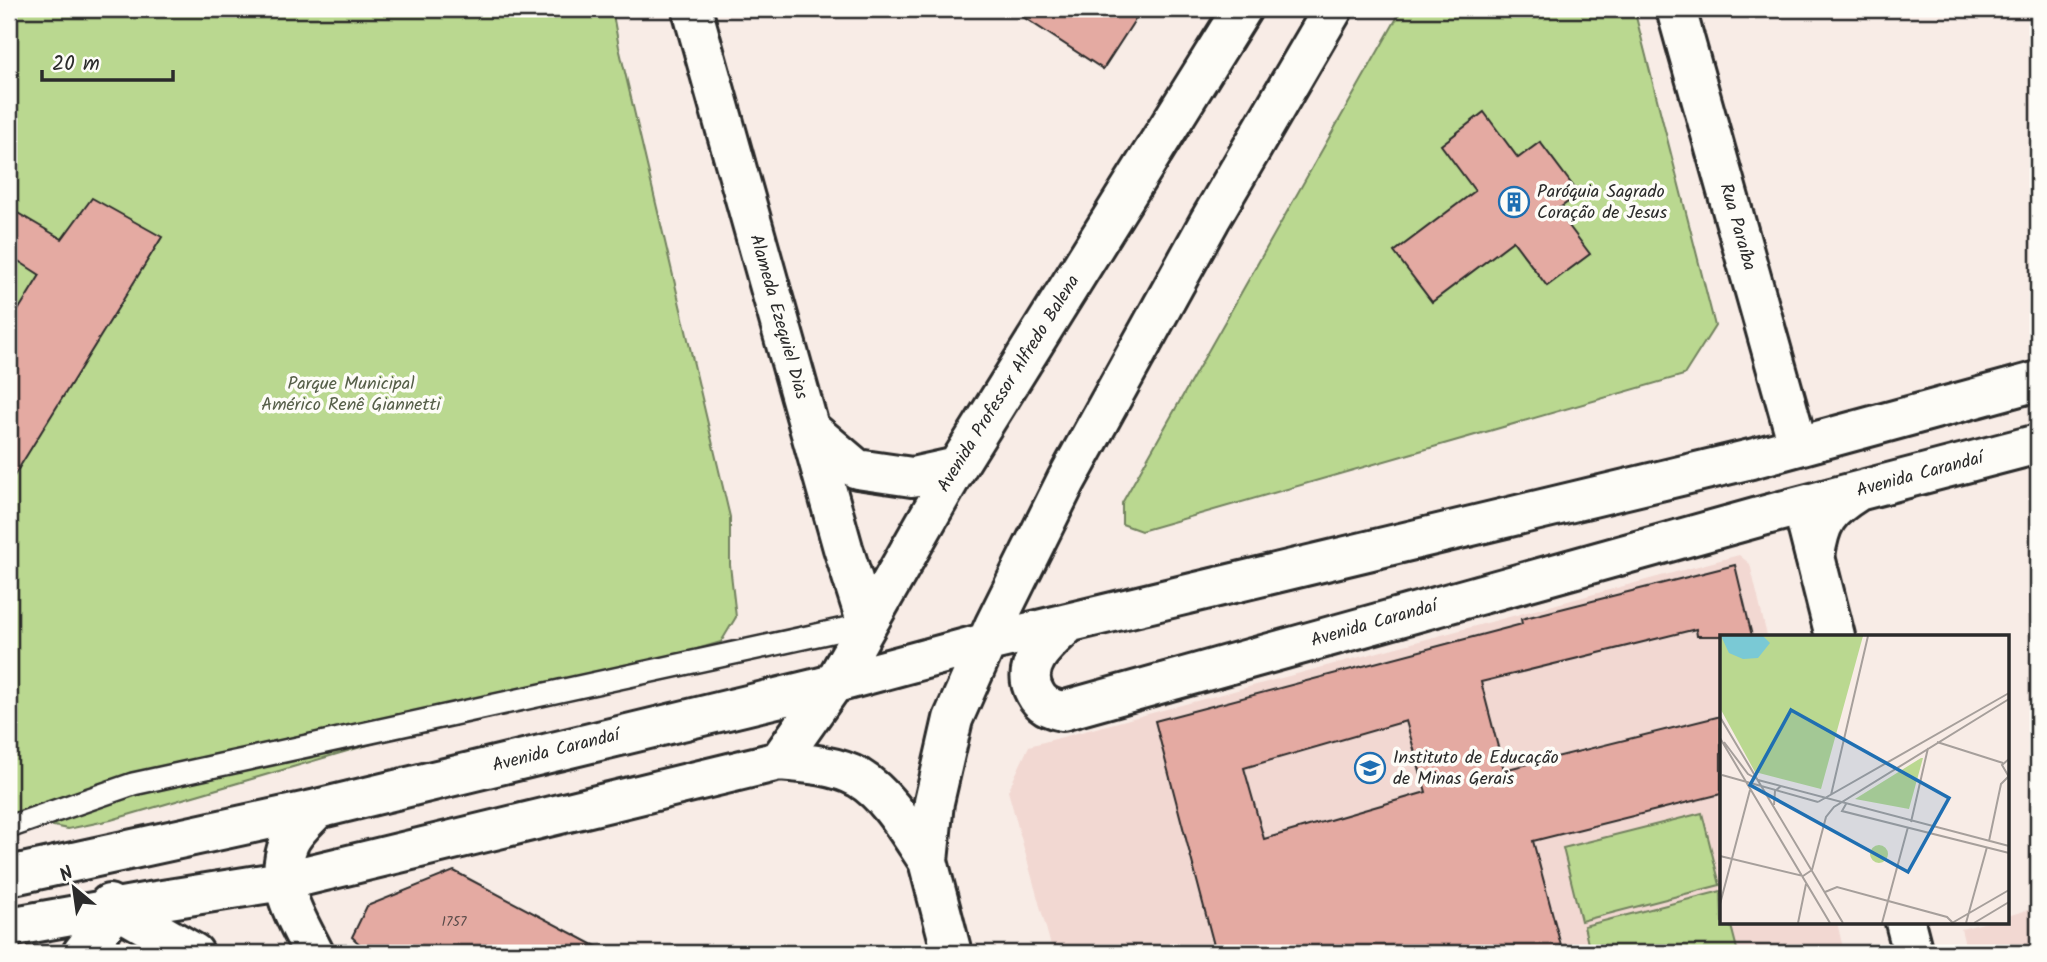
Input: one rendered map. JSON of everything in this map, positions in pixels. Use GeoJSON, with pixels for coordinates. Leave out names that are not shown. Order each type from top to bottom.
{"type":"FeatureCollection","features":[{"type":"Feature","properties":{"kind":"street","name":"Alameda Ezequiel Dias"},"geometry":{"type":"LineString","coordinates":[[692,9],[867,624]]}},
{"type":"Feature","properties":{"kind":"street","name":"Avenida Professor Alfredo Balena"},"geometry":{"type":"LineString","coordinates":[[779,761],[834,683],[957,467],[1242,9]]}},
{"type":"Feature","properties":{"kind":"street"},"geometry":{"type":"LineString","coordinates":[[928,861],[933,802],[953,719],[994,626],[1079,457],[1210,220],[1334,9]]}},
{"type":"Feature","properties":{"kind":"street","name":"Rua Paraíba"},"geometry":{"type":"LineString","coordinates":[[1676,9],[1811,442]]}},
{"type":"Feature","properties":{"kind":"street","name":"Avenida Carandaí"},"geometry":{"type":"LineString","coordinates":[[25,873],[317,809],[834,683],[988,642],[1751,458],[2038,381]]}},
{"type":"Feature","properties":{"kind":"street"},"geometry":{"type":"LineString","coordinates":[[810,429],[857,469],[912,477],[957,467]]}},
{"type":"Feature","properties":{"kind":"street"},"geometry":{"type":"LineString","coordinates":[[1811,442],[1802,506],[1835,635]]}},
{"type":"Feature","properties":{"kind":"street","name":"Avenida Carandaí"},"geometry":{"type":"LineString","coordinates":[[1069,623],[1044,647],[1030,673],[1031,686],[1037,698],[1048,707],[1062,711],[1802,506],[2038,444]]}},
{"type":"Feature","properties":{"kind":"street"},"geometry":{"type":"LineString","coordinates":[[1751,458],[1802,506]]}},
{"type":"Feature","properties":{"kind":"street"},"geometry":{"type":"LineString","coordinates":[[1815,556],[1819,530],[1828,516],[1859,491]]}},
{"type":"Feature","properties":{"kind":"street"},"geometry":{"type":"LineString","coordinates":[[9,928],[283,881],[779,761],[820,765],[859,778],[883,798],[928,861],[952,953]]}},
{"type":"Feature","properties":{"kind":"street"},"geometry":{"type":"LineString","coordinates":[[314,953],[289,902],[283,881],[283,864],[290,841],[317,809]]}},
{"type":"Feature","properties":{"kind":"street"},"geometry":{"type":"LineString","coordinates":[[9,849],[25,873],[117,909],[194,953]]}},
{"type":"Feature","properties":{"kind":"street"},"geometry":{"type":"LineString","coordinates":[[82,953],[117,909]]}},
{"type":"Feature","properties":{"kind":"street"},"geometry":{"type":"LineString","coordinates":[[1905,923],[1913,953]]}},
{"type":"Feature","properties":{"kind":"lane"},"geometry":{"type":"LineString","coordinates":[[9,827],[134,784],[867,624]]}},
{"type":"Feature","properties":{"kind":"shaded area","name":"Instituto de Educação de Minas Gerais"},"geometry":{"type":"Polygon","coordinates":[[[1739,555],[1750,564],[1767,635],[1720,635],[1720,923],[1837,923],[1844,953],[1053,953],[1008,791],[1029,746],[1739,555]]]}},
{"type":"Feature","properties":{"kind":"shaded area"},"geometry":{"type":"Polygon","coordinates":[[[2038,907],[2038,953],[1967,953],[1961,929],[1983,923],[2008,923],[2008,916],[2038,907]]]}},
{"type":"Feature","properties":{"kind":"green space","name":"Parque Municipal Américo Renê Giannetti"},"geometry":{"type":"Polygon","coordinates":[[[9,9],[612,9],[730,517],[730,565],[736,617],[721,642],[111,820],[68,829],[9,817],[9,9]]]}},
{"type":"Feature","properties":{"kind":"green space"},"geometry":{"type":"Polygon","coordinates":[[[1402,9],[1634,9],[1715,326],[1684,375],[1141,531],[1122,524],[1122,503],[1402,9]]]}},
{"type":"Feature","properties":{"kind":"green space"},"geometry":{"type":"Polygon","coordinates":[[[1702,813],[1720,885],[1581,921],[1563,848],[1702,813]]]}},
{"type":"Feature","properties":{"kind":"green space"},"geometry":{"type":"Polygon","coordinates":[[[1720,891],[1720,923],[1730,923],[1738,953],[1590,953],[1584,926],[1720,891]]]}},
{"type":"Feature","properties":{"kind":"building"},"geometry":{"type":"Polygon","coordinates":[[[1011,9],[1142,9],[1103,69],[1011,9]]]}},
{"type":"Feature","properties":{"kind":"building","name":"Paróquia Sagrado Coração de Jesus"},"geometry":{"type":"Polygon","coordinates":[[[1484,112],[1518,158],[1540,142],[1579,194],[1557,210],[1590,254],[1547,286],[1513,241],[1432,302],[1394,252],[1475,191],[1441,145],[1484,112]]]}},
{"type":"Feature","properties":{"kind":"building"},"geometry":{"type":"Polygon","coordinates":[[[92,198],[162,237],[9,484],[9,325],[40,275],[9,255],[9,208],[62,239],[92,198]]]}},
{"type":"Feature","properties":{"kind":"building"},"geometry":{"type":"Polygon","coordinates":[[[1735,565],[1752,635],[1697,636],[1696,629],[1481,682],[1504,770],[1720,716],[1720,794],[1533,841],[1563,953],[1216,953],[1155,721],[1522,624],[1521,619],[1735,565]],[[1406,721],[1244,768],[1264,839],[1426,792],[1406,721]]]}},
{"type":"Feature","properties":{"kind":"building"},"geometry":{"type":"Polygon","coordinates":[[[454,871],[609,953],[369,953],[352,937],[367,906],[454,871]]]}},
{"type":"Feature","properties":{"kind":"place","name":"Paróquia Sagrado Coração de Jesus"},"geometry":{"type":"Point","coordinates":[1514,202]}},
{"type":"Feature","properties":{"kind":"place","name":"Instituto de Educação de Minas Gerais"},"geometry":{"type":"Point","coordinates":[1370,768]}}]}
